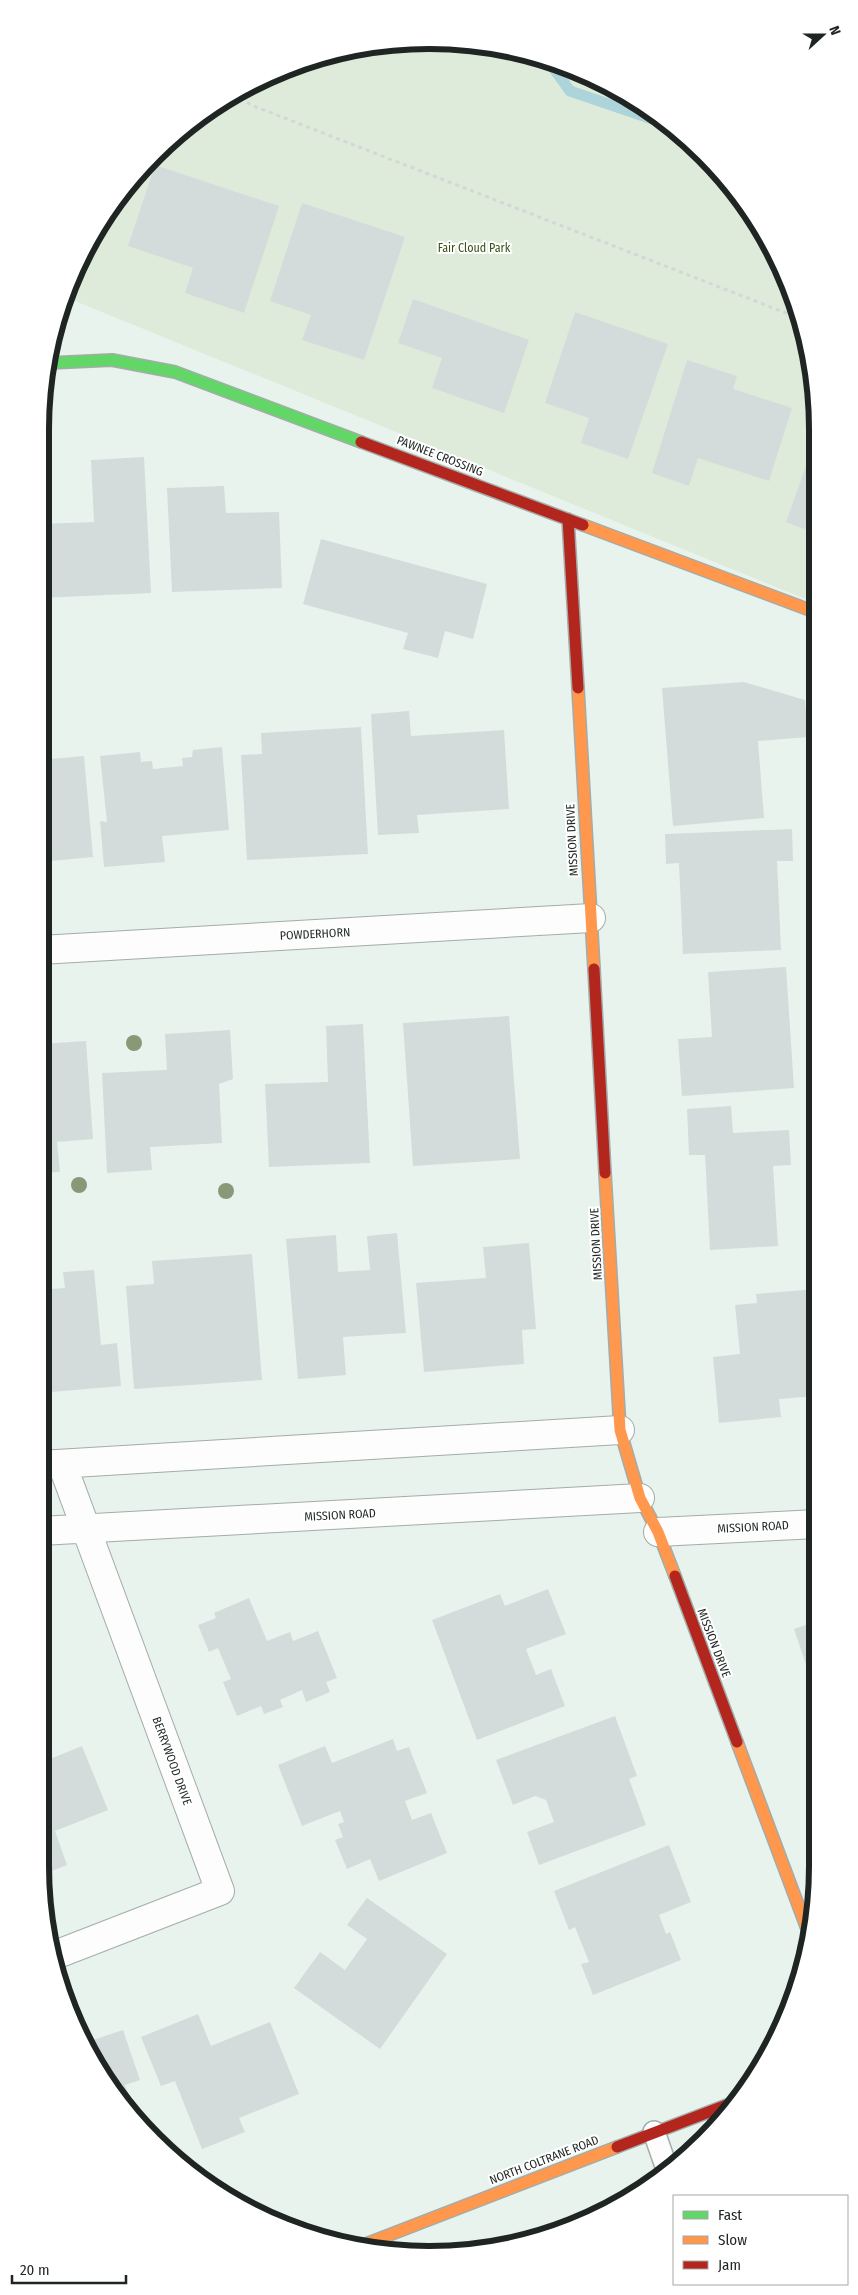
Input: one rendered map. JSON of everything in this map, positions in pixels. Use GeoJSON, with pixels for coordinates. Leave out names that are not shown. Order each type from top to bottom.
{"type":"FeatureCollection","features":[{"type":"Feature","properties":{"kind":"street","name":"PAWNEE CROSSING"},"geometry":{"type":"LineString","coordinates":[[55,363],[112,360],[175,372],[809,610]]}},
{"type":"Feature","properties":{"kind":"street","name":"MISSION DRIVE"},"geometry":{"type":"LineString","coordinates":[[568,519],[620,1430],[640,1498],[658,1532],[805,1923]]}},
{"type":"Feature","properties":{"kind":"street","name":"POWDERHORN"},"geometry":{"type":"LineString","coordinates":[[49,949],[591,918]]}},
{"type":"Feature","properties":{"kind":"street"},"geometry":{"type":"LineString","coordinates":[[51,1464],[620,1430]]}},
{"type":"Feature","properties":{"kind":"street","name":"BERRYWOOD DRIVE"},"geometry":{"type":"LineString","coordinates":[[51,1464],[85,1528],[220,1891],[59,1953]]}},
{"type":"Feature","properties":{"kind":"street","name":"MISSION ROAD"},"geometry":{"type":"LineString","coordinates":[[49,1530],[640,1498]]}},
{"type":"Feature","properties":{"kind":"street","name":"MISSION ROAD"},"geometry":{"type":"LineString","coordinates":[[658,1532],[809,1524]]}},
{"type":"Feature","properties":{"kind":"street","name":"NORTH COLTRANE ROAD"},"geometry":{"type":"LineString","coordinates":[[372,2242],[724,2106]]}},
{"type":"Feature","properties":{"kind":"lane"},"geometry":{"type":"LineString","coordinates":[[654,2132],[665,2164]]}},
{"type":"Feature","properties":{"kind":"path"},"geometry":{"type":"LineString","coordinates":[[242,98],[251,106],[791,315]]}},
{"type":"Feature","properties":{"kind":"green space","name":"Fair Cloud Park"},"geometry":{"type":"Polygon","coordinates":[[[429,49],[479,52],[503,56],[551,69],[575,78],[597,88],[640,113],[680,143],[698,160],[715,178],[745,218],[770,261],[780,283],[796,331],[806,379],[809,429],[809,601],[72,300],[78,283],[88,261],[113,218],[143,178],[160,160],[178,143],[218,113],[261,88],[283,78],[307,69],[355,56],[379,52],[429,49]]]}},
{"type":"Feature","properties":{"kind":"building"},"geometry":{"type":"Polygon","coordinates":[[[155,165],[279,206],[244,313],[185,293],[193,268],[128,246],[155,165]]]}},
{"type":"Feature","properties":{"kind":"building"},"geometry":{"type":"Polygon","coordinates":[[[302,203],[405,237],[364,360],[302,340],[311,315],[270,301],[302,203]]]}},
{"type":"Feature","properties":{"kind":"building"},"geometry":{"type":"Polygon","coordinates":[[[413,299],[529,340],[504,413],[432,388],[442,358],[398,343],[413,299]]]}},
{"type":"Feature","properties":{"kind":"building"},"geometry":{"type":"Polygon","coordinates":[[[575,312],[668,344],[628,459],[581,443],[589,418],[545,403],[575,312]]]}},
{"type":"Feature","properties":{"kind":"building"},"geometry":{"type":"Polygon","coordinates":[[[687,360],[737,376],[733,389],[792,408],[769,481],[698,458],[689,486],[652,473],[687,360]]]}},
{"type":"Feature","properties":{"kind":"building"},"geometry":{"type":"Polygon","coordinates":[[[144,457],[151,593],[49,598],[49,524],[94,522],[91,460],[144,457]]]}},
{"type":"Feature","properties":{"kind":"building"},"geometry":{"type":"Polygon","coordinates":[[[809,458],[809,531],[786,522],[809,458]]]}},
{"type":"Feature","properties":{"kind":"building"},"geometry":{"type":"Polygon","coordinates":[[[224,486],[226,513],[279,512],[282,588],[172,592],[167,488],[224,486]]]}},
{"type":"Feature","properties":{"kind":"building"},"geometry":{"type":"Polygon","coordinates":[[[321,539],[487,584],[473,639],[445,631],[438,658],[403,649],[408,633],[303,604],[321,539]]]}},
{"type":"Feature","properties":{"kind":"building"},"geometry":{"type":"Polygon","coordinates":[[[744,682],[805,700],[808,737],[758,741],[764,818],[673,826],[662,688],[744,682]]]}},
{"type":"Feature","properties":{"kind":"building"},"geometry":{"type":"Polygon","coordinates":[[[409,711],[411,736],[504,730],[509,809],[417,815],[419,833],[378,835],[371,714],[409,711]]]}},
{"type":"Feature","properties":{"kind":"building"},"geometry":{"type":"Polygon","coordinates":[[[361,727],[368,854],[247,860],[241,755],[262,754],[261,733],[361,727]]]}},
{"type":"Feature","properties":{"kind":"building"},"geometry":{"type":"Polygon","coordinates":[[[222,747],[229,830],[162,836],[165,862],[104,867],[100,821],[107,822],[100,756],[140,752],[141,762],[152,761],[153,769],[183,766],[182,758],[192,757],[193,750],[222,747]]]}},
{"type":"Feature","properties":{"kind":"building"},"geometry":{"type":"Polygon","coordinates":[[[84,756],[93,857],[49,861],[49,759],[84,756]]]}},
{"type":"Feature","properties":{"kind":"building"},"geometry":{"type":"Polygon","coordinates":[[[792,829],[793,861],[777,861],[781,950],[683,954],[679,863],[666,864],[665,834],[792,829]]]}},
{"type":"Feature","properties":{"kind":"building"},"geometry":{"type":"Polygon","coordinates":[[[786,967],[794,1088],[682,1096],[678,1039],[712,1037],[708,972],[786,967]]]}},
{"type":"Feature","properties":{"kind":"building"},"geometry":{"type":"Polygon","coordinates":[[[509,1016],[520,1159],[413,1166],[403,1023],[509,1016]]]}},
{"type":"Feature","properties":{"kind":"building"},"geometry":{"type":"Polygon","coordinates":[[[363,1024],[370,1163],[269,1167],[265,1084],[328,1082],[326,1026],[363,1024]]]}},
{"type":"Feature","properties":{"kind":"building"},"geometry":{"type":"Polygon","coordinates":[[[230,1030],[233,1079],[219,1084],[222,1143],[150,1147],[152,1170],[107,1173],[102,1073],[167,1070],[165,1034],[230,1030]]]}},
{"type":"Feature","properties":{"kind":"building"},"geometry":{"type":"Polygon","coordinates":[[[86,1041],[93,1139],[57,1142],[60,1172],[49,1173],[49,1043],[86,1041]]]}},
{"type":"Feature","properties":{"kind":"building"},"geometry":{"type":"Polygon","coordinates":[[[731,1106],[733,1133],[789,1130],[791,1165],[773,1166],[778,1246],[710,1250],[705,1155],[689,1155],[687,1109],[731,1106]]]}},
{"type":"Feature","properties":{"kind":"building"},"geometry":{"type":"Polygon","coordinates":[[[397,1233],[406,1333],[343,1337],[346,1375],[298,1379],[286,1239],[336,1235],[338,1272],[370,1270],[367,1236],[397,1233]]]}},
{"type":"Feature","properties":{"kind":"building"},"geometry":{"type":"Polygon","coordinates":[[[529,1243],[536,1329],[522,1330],[524,1364],[424,1372],[416,1283],[486,1278],[483,1247],[529,1243]]]}},
{"type":"Feature","properties":{"kind":"building"},"geometry":{"type":"Polygon","coordinates":[[[252,1254],[262,1380],[134,1389],[126,1286],[154,1284],[152,1261],[252,1254]]]}},
{"type":"Feature","properties":{"kind":"building"},"geometry":{"type":"Polygon","coordinates":[[[94,1270],[101,1345],[117,1343],[121,1386],[49,1392],[49,1289],[65,1288],[63,1272],[94,1270]]]}},
{"type":"Feature","properties":{"kind":"building"},"geometry":{"type":"Polygon","coordinates":[[[809,1290],[809,1397],[779,1399],[781,1417],[719,1423],[713,1357],[740,1354],[735,1305],[757,1303],[756,1294],[809,1290]]]}},
{"type":"Feature","properties":{"kind":"building"},"geometry":{"type":"Polygon","coordinates":[[[548,1589],[566,1634],[526,1649],[536,1675],[551,1669],[565,1706],[477,1740],[432,1620],[500,1594],[505,1606],[548,1589]]]}},
{"type":"Feature","properties":{"kind":"building"},"geometry":{"type":"Polygon","coordinates":[[[249,1598],[267,1641],[290,1632],[293,1641],[318,1631],[337,1678],[326,1682],[330,1692],[306,1702],[302,1690],[280,1700],[283,1707],[264,1714],[261,1706],[237,1716],[223,1682],[231,1679],[218,1648],[209,1652],[198,1625],[216,1618],[214,1613],[249,1598]]]}},
{"type":"Feature","properties":{"kind":"building"},"geometry":{"type":"Polygon","coordinates":[[[809,1624],[809,1673],[794,1629],[809,1624]]]}},
{"type":"Feature","properties":{"kind":"building"},"geometry":{"type":"Polygon","coordinates":[[[615,1716],[637,1776],[629,1779],[646,1825],[539,1865],[527,1832],[554,1822],[546,1800],[535,1796],[513,1805],[496,1760],[615,1716]]]}},
{"type":"Feature","properties":{"kind":"building"},"geometry":{"type":"Polygon","coordinates":[[[393,1739],[397,1751],[409,1747],[427,1793],[405,1801],[412,1820],[431,1813],[447,1853],[379,1881],[370,1859],[347,1869],[335,1840],[343,1837],[338,1824],[344,1822],[340,1811],[302,1826],[278,1765],[325,1746],[332,1763],[393,1739]]]}},
{"type":"Feature","properties":{"kind":"building"},"geometry":{"type":"Polygon","coordinates":[[[82,1746],[108,1810],[55,1831],[67,1865],[49,1872],[49,1866],[49,1759],[82,1746]]]}},
{"type":"Feature","properties":{"kind":"building"},"geometry":{"type":"Polygon","coordinates":[[[669,1845],[691,1902],[659,1915],[666,1934],[670,1932],[681,1960],[593,1995],[581,1964],[589,1962],[575,1927],[569,1930],[554,1891],[669,1845]]]}},
{"type":"Feature","properties":{"kind":"building"},"geometry":{"type":"Polygon","coordinates":[[[367,1898],[447,1954],[380,2049],[294,1988],[320,1952],[345,1970],[367,1939],[347,1925],[367,1898]]]}},
{"type":"Feature","properties":{"kind":"building"},"geometry":{"type":"Polygon","coordinates":[[[198,2014],[211,2046],[270,2022],[299,2094],[239,2118],[245,2132],[202,2149],[175,2081],[161,2086],[141,2037],[198,2014]]]}},
{"type":"Feature","properties":{"kind":"building"},"geometry":{"type":"Polygon","coordinates":[[[123,2030],[140,2080],[125,2085],[132,2103],[113,2077],[92,2040],[123,2030]]]}},
{"type":"Feature","properties":{"kind":"waterway"},"geometry":{"type":"LineString","coordinates":[[555,71],[570,91],[645,117]]}},
{"type":"Feature","properties":{"kind":"traffic: fast"},"geometry":{"type":"LineString","coordinates":[[55,363],[112,360],[175,372],[361,442]]}},
{"type":"Feature","properties":{"kind":"traffic: slow"},"geometry":{"type":"LineString","coordinates":[[583,525],[809,610]]}},
{"type":"Feature","properties":{"kind":"traffic: slow"},"geometry":{"type":"LineString","coordinates":[[578,688],[594,969]]}},
{"type":"Feature","properties":{"kind":"traffic: slow"},"geometry":{"type":"LineString","coordinates":[[605,1173],[620,1430],[640,1498],[658,1532],[675,1576]]}},
{"type":"Feature","properties":{"kind":"traffic: slow"},"geometry":{"type":"LineString","coordinates":[[737,1742],[805,1923]]}},
{"type":"Feature","properties":{"kind":"traffic: slow"},"geometry":{"type":"LineString","coordinates":[[372,2242],[617,2147]]}},
{"type":"Feature","properties":{"kind":"traffic: jam"},"geometry":{"type":"LineString","coordinates":[[361,442],[583,525]]}},
{"type":"Feature","properties":{"kind":"traffic: jam"},"geometry":{"type":"LineString","coordinates":[[568,519],[578,688]]}},
{"type":"Feature","properties":{"kind":"traffic: jam"},"geometry":{"type":"LineString","coordinates":[[594,969],[605,1173]]}},
{"type":"Feature","properties":{"kind":"traffic: jam"},"geometry":{"type":"LineString","coordinates":[[675,1576],[737,1742]]}},
{"type":"Feature","properties":{"kind":"traffic: jam"},"geometry":{"type":"LineString","coordinates":[[617,2147],[724,2106]]}}]}
